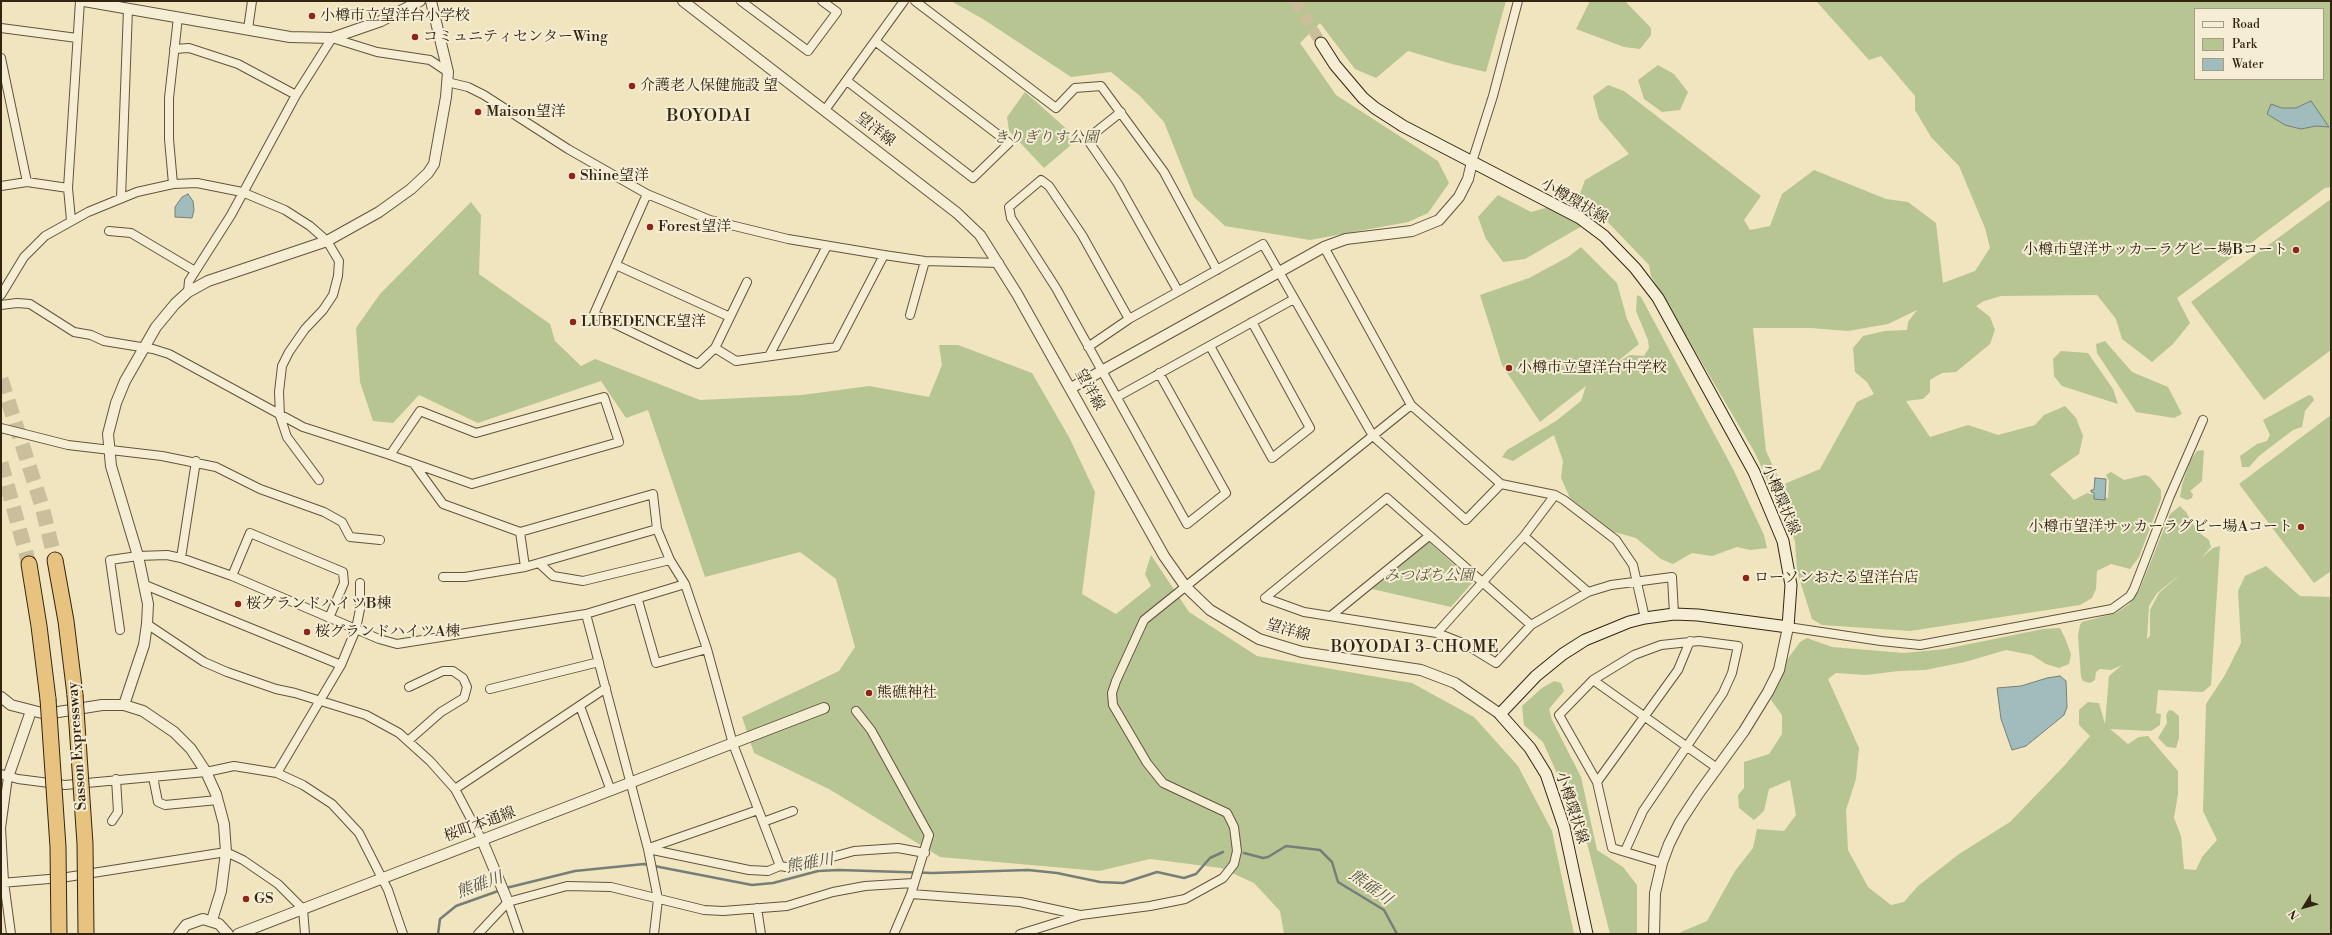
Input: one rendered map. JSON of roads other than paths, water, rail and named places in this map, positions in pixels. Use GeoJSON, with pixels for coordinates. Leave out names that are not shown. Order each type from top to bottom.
{"type":"FeatureCollection","features":[{"type":"Feature","properties":{"kind":"highway","name":"Sasson Expressway"},"geometry":{"type":"LineString","coordinates":[[55,560],[66,621],[75,695],[85,844],[86,934]]}},
{"type":"Feature","properties":{"kind":"highway","name":"Sasson Expressway"},"geometry":{"type":"LineString","coordinates":[[28,564],[40,626],[48,699],[58,847],[59,934]]}},
{"type":"Feature","properties":{"kind":"main road","name":"小樽環状線"},"geometry":{"type":"LineString","coordinates":[[1321,43],[1335,65],[1369,103],[1403,126],[1580,218],[1604,236],[1635,268],[1658,298],[1754,472],[1777,524],[1786,553],[1791,585],[1788,627]]}},
{"type":"Feature","properties":{"kind":"main road"},"geometry":{"type":"LineString","coordinates":[[1500,714],[1536,676],[1563,654],[1607,629],[1645,618],[1674,614],[1703,615],[1788,627]]}},
{"type":"Feature","properties":{"kind":"main road","name":"小樽環状線"},"geometry":{"type":"LineString","coordinates":[[1500,714],[1522,738],[1546,774],[1564,827],[1588,934]]}},
{"type":"Feature","properties":{"kind":"street"},"geometry":{"type":"LineString","coordinates":[[71,220],[68,188],[80,1]]}},
{"type":"Feature","properties":{"kind":"street"},"geometry":{"type":"LineString","coordinates":[[84,1],[290,37],[332,38],[376,52],[430,60],[447,77],[484,95],[568,149],[647,194],[710,220],[827,246],[884,255],[925,261],[999,263]]}},
{"type":"Feature","properties":{"kind":"street"},"geometry":{"type":"LineString","coordinates":[[248,29],[252,1]]}},
{"type":"Feature","properties":{"kind":"street"},"geometry":{"type":"LineString","coordinates":[[188,292],[189,281],[230,215],[296,95],[332,38],[381,21],[420,1]]}},
{"type":"Feature","properties":{"kind":"street"},"geometry":{"type":"LineString","coordinates":[[124,704],[139,661],[147,624],[145,585],[138,556],[111,466],[108,434],[116,403],[125,381],[166,314],[188,292],[208,281],[326,241],[379,212],[411,189],[428,173],[434,164],[447,77],[431,1]]}},
{"type":"Feature","properties":{"kind":"street","name":"望洋線"},"geometry":{"type":"LineString","coordinates":[[683,1],[957,213],[980,236],[999,263],[1071,388],[1164,556],[1185,586],[1210,610],[1259,639],[1302,652],[1421,670],[1455,684],[1500,714]]}},
{"type":"Feature","properties":{"kind":"street"},"geometry":{"type":"LineString","coordinates":[[741,1],[808,51],[837,12],[822,1]]}},
{"type":"Feature","properties":{"kind":"street"},"geometry":{"type":"LineString","coordinates":[[825,110],[876,42],[904,1]]}},
{"type":"Feature","properties":{"kind":"street"},"geometry":{"type":"LineString","coordinates":[[915,1],[1056,108],[1075,88],[1101,86],[1164,172],[1217,270]]}},
{"type":"Feature","properties":{"kind":"street"},"geometry":{"type":"LineString","coordinates":[[1071,388],[1324,247],[1346,239],[1412,231],[1439,220],[1459,197],[1468,179],[1493,96],[1518,1]]}},
{"type":"Feature","properties":{"kind":"street"},"geometry":{"type":"LineString","coordinates":[[121,198],[128,9]]}},
{"type":"Feature","properties":{"kind":"street"},"geometry":{"type":"LineString","coordinates":[[173,184],[169,139],[169,98],[178,17]]}},
{"type":"Feature","properties":{"kind":"street"},"geometry":{"type":"LineString","coordinates":[[1,28],[77,38]]}},
{"type":"Feature","properties":{"kind":"street"},"geometry":{"type":"LineString","coordinates":[[847,81],[973,178],[1009,143],[876,42]]}},
{"type":"Feature","properties":{"kind":"street"},"geometry":{"type":"LineString","coordinates":[[174,50],[189,48],[238,64],[296,95]]}},
{"type":"Feature","properties":{"kind":"street"},"geometry":{"type":"LineString","coordinates":[[1,58],[26,182]]}},
{"type":"Feature","properties":{"kind":"street"},"geometry":{"type":"LineString","coordinates":[[1121,112],[1087,139],[1118,184],[1178,291]]}},
{"type":"Feature","properties":{"kind":"street"},"geometry":{"type":"LineString","coordinates":[[1129,319],[1082,235],[1049,186],[1041,180],[1009,207],[1011,218],[1037,255],[1088,347],[1118,397],[1187,524],[1226,493],[1159,374]]}},
{"type":"Feature","properties":{"kind":"street"},"geometry":{"type":"LineString","coordinates":[[1,186],[26,182],[68,188]]}},
{"type":"Feature","properties":{"kind":"street"},"geometry":{"type":"LineString","coordinates":[[1,295],[24,257],[45,236],[71,220],[121,198],[173,184],[197,183],[242,192],[285,210],[310,226],[326,241],[339,261],[338,276],[333,295],[323,310],[305,329],[289,352],[282,366],[279,392],[280,416],[287,437],[319,480]]}},
{"type":"Feature","properties":{"kind":"street"},"geometry":{"type":"LineString","coordinates":[[647,194],[594,314],[698,364],[715,348],[747,282]]}},
{"type":"Feature","properties":{"kind":"street"},"geometry":{"type":"LineString","coordinates":[[109,232],[131,233],[195,271]]}},
{"type":"Feature","properties":{"kind":"street"},"geometry":{"type":"LineString","coordinates":[[1088,347],[1129,319],[1263,244],[1373,436],[1466,520],[1501,484]]}},
{"type":"Feature","properties":{"kind":"street"},"geometry":{"type":"LineString","coordinates":[[770,354],[827,246]]}},
{"type":"Feature","properties":{"kind":"street"},"geometry":{"type":"LineString","coordinates":[[1324,247],[1411,405],[1501,484],[1555,495],[1564,500],[1616,540],[1633,565],[1645,618]]}},
{"type":"Feature","properties":{"kind":"street"},"geometry":{"type":"LineString","coordinates":[[715,348],[736,361],[770,354],[836,346],[884,255]]}},
{"type":"Feature","properties":{"kind":"street"},"geometry":{"type":"LineString","coordinates":[[910,315],[925,261]]}},
{"type":"Feature","properties":{"kind":"street"},"geometry":{"type":"LineString","coordinates":[[616,265],[730,317]]}},
{"type":"Feature","properties":{"kind":"street"},"geometry":{"type":"LineString","coordinates":[[1118,397],[1294,299]]}},
{"type":"Feature","properties":{"kind":"street"},"geometry":{"type":"LineString","coordinates":[[1,305],[17,303],[30,304],[74,332],[91,335],[104,341],[146,348],[184,360],[280,416],[303,427],[390,454],[472,484],[619,442],[604,397],[476,433],[420,411],[390,454]]}},
{"type":"Feature","properties":{"kind":"street"},"geometry":{"type":"LineString","coordinates":[[1210,346],[1272,458],[1310,428],[1252,322]]}},
{"type":"Feature","properties":{"kind":"street"},"geometry":{"type":"LineString","coordinates":[[1020,934],[1081,915],[1150,906],[1186,899],[1223,878],[1234,864],[1237,851],[1234,828],[1227,813],[1163,783],[1147,763],[1113,705],[1112,693],[1116,681],[1144,620],[1411,405]]}},
{"type":"Feature","properties":{"kind":"street"},"geometry":{"type":"LineString","coordinates":[[1654,934],[1655,893],[1662,863],[1680,822],[1756,714],[1768,692],[1778,670],[1788,627],[1881,641],[1920,645],[2112,609],[2130,596],[2134,589],[2169,498],[2203,420]]}},
{"type":"Feature","properties":{"kind":"street"},"geometry":{"type":"LineString","coordinates":[[1,428],[55,442],[196,462],[216,467],[260,489],[324,512],[342,522],[350,537],[380,540]]}},
{"type":"Feature","properties":{"kind":"street"},"geometry":{"type":"LineString","coordinates":[[181,558],[196,462]]}},
{"type":"Feature","properties":{"kind":"street"},"geometry":{"type":"LineString","coordinates":[[414,464],[443,504],[520,532],[653,494],[657,529],[670,560],[685,584],[707,649],[733,744],[780,866]]}},
{"type":"Feature","properties":{"kind":"street"},"geometry":{"type":"LineString","coordinates":[[1437,633],[1481,581],[1524,536],[1555,495]]}},
{"type":"Feature","properties":{"kind":"street"},"geometry":{"type":"LineString","coordinates":[[1531,625],[1387,498],[1265,598],[1304,612],[1332,615],[1437,633],[1465,644],[1496,663],[1531,625],[1588,592],[1636,580],[1672,577],[1674,614]]}},
{"type":"Feature","properties":{"kind":"street"},"geometry":{"type":"LineString","coordinates":[[443,577],[465,577],[525,567],[657,529]]}},
{"type":"Feature","properties":{"kind":"street"},"geometry":{"type":"LineString","coordinates":[[520,532],[525,567]]}},
{"type":"Feature","properties":{"kind":"street"},"geometry":{"type":"LineString","coordinates":[[232,576],[250,533],[343,572],[344,583],[329,618]]}},
{"type":"Feature","properties":{"kind":"street"},"geometry":{"type":"LineString","coordinates":[[1332,615],[1429,536]]}},
{"type":"Feature","properties":{"kind":"street"},"geometry":{"type":"LineString","coordinates":[[1524,536],[1588,592]]}},
{"type":"Feature","properties":{"kind":"street"},"geometry":{"type":"LineString","coordinates":[[120,630],[110,560],[138,556],[167,555],[181,558],[232,576],[388,642],[406,644],[586,614],[638,600],[685,584]]}},
{"type":"Feature","properties":{"kind":"street"},"geometry":{"type":"LineString","coordinates":[[539,563],[553,576],[583,581],[670,560]]}},
{"type":"Feature","properties":{"kind":"street"},"geometry":{"type":"LineString","coordinates":[[277,773],[341,665],[356,629],[360,609],[360,582]]}},
{"type":"Feature","properties":{"kind":"street"},"geometry":{"type":"LineString","coordinates":[[145,585],[341,665]]}},
{"type":"Feature","properties":{"kind":"street"},"geometry":{"type":"LineString","coordinates":[[638,600],[656,663],[707,649]]}},
{"type":"Feature","properties":{"kind":"street"},"geometry":{"type":"LineString","coordinates":[[586,614],[632,783],[648,849],[658,899],[654,934]]}},
{"type":"Feature","properties":{"kind":"street"},"geometry":{"type":"LineString","coordinates":[[147,624],[204,662],[227,672],[276,690],[366,715],[399,733],[430,761],[455,790],[482,840],[507,898],[519,934]]}},
{"type":"Feature","properties":{"kind":"street"},"geometry":{"type":"LineString","coordinates":[[1626,850],[1642,811],[1723,693],[1732,673],[1738,646],[1690,641],[1660,645],[1634,655],[1593,680],[1573,699],[1559,716],[1598,782],[1612,848],[1626,850],[1662,863]]}},
{"type":"Feature","properties":{"kind":"street"},"geometry":{"type":"LineString","coordinates":[[1598,782],[1678,670],[1690,641]]}},
{"type":"Feature","properties":{"kind":"street"},"geometry":{"type":"LineString","coordinates":[[490,689],[599,662]]}},
{"type":"Feature","properties":{"kind":"street"},"geometry":{"type":"LineString","coordinates":[[408,741],[441,712],[464,698],[467,687],[463,678],[453,671],[443,671],[409,687]]}},
{"type":"Feature","properties":{"kind":"street"},"geometry":{"type":"LineString","coordinates":[[1593,680],[1717,768]]}},
{"type":"Feature","properties":{"kind":"street"},"geometry":{"type":"LineString","coordinates":[[455,790],[606,688]]}},
{"type":"Feature","properties":{"kind":"street"},"geometry":{"type":"LineString","coordinates":[[1,697],[11,705],[46,714],[102,705],[124,704],[143,711],[160,720],[174,732],[190,749],[206,772],[218,800],[224,824],[226,852],[221,891],[212,920]]}},
{"type":"Feature","properties":{"kind":"street"},"geometry":{"type":"LineString","coordinates":[[580,706],[611,791]]}},
{"type":"Feature","properties":{"kind":"street","name":"桜町本通線"},"geometry":{"type":"LineString","coordinates":[[238,934],[382,877],[632,783],[824,708]]}},
{"type":"Feature","properties":{"kind":"street"},"geometry":{"type":"LineString","coordinates":[[11,934],[3,883],[1,828],[5,776],[31,711]]}},
{"type":"Feature","properties":{"kind":"street"},"geometry":{"type":"LineString","coordinates":[[856,711],[871,730],[929,835],[925,853],[914,880],[911,894],[894,934]]}},
{"type":"Feature","properties":{"kind":"street"},"geometry":{"type":"LineString","coordinates":[[5,776],[65,785],[116,779],[206,772],[234,766],[277,773],[317,793],[343,813],[366,844],[395,908],[403,934]]}},
{"type":"Feature","properties":{"kind":"street"},"geometry":{"type":"LineString","coordinates":[[153,777],[158,802],[165,805],[218,800]]}},
{"type":"Feature","properties":{"kind":"street"},"geometry":{"type":"LineString","coordinates":[[112,821],[118,812],[116,779]]}},
{"type":"Feature","properties":{"kind":"street"},"geometry":{"type":"LineString","coordinates":[[648,849],[758,810]]}},
{"type":"Feature","properties":{"kind":"street"},"geometry":{"type":"LineString","coordinates":[[763,822],[793,811]]}},
{"type":"Feature","properties":{"kind":"street"},"geometry":{"type":"LineString","coordinates":[[648,849],[749,870],[768,871],[780,866],[792,868],[854,851],[898,848],[925,853]]}},
{"type":"Feature","properties":{"kind":"street"},"geometry":{"type":"LineString","coordinates":[[3,883],[61,878],[226,852],[243,860],[278,884],[303,909],[305,934]]}},
{"type":"Feature","properties":{"kind":"street"},"geometry":{"type":"LineString","coordinates":[[478,934],[507,898],[567,886],[611,887],[704,910],[787,906],[832,892],[914,880]]}},
{"type":"Feature","properties":{"kind":"street"},"geometry":{"type":"LineString","coordinates":[[911,894],[1020,902],[1081,915]]}},
{"type":"Feature","properties":{"kind":"street"},"geometry":{"type":"LineString","coordinates":[[757,908],[761,934]]}},
{"type":"Feature","properties":{"kind":"street"},"geometry":{"type":"LineString","coordinates":[[179,934],[186,925],[194,920],[212,920],[219,924],[228,934]]}},
{"type":"Feature","properties":{"kind":"water"},"geometry":{"type":"Polygon","coordinates":[[[2311,101],[2329,127],[2316,126],[2301,129],[2285,125],[2267,114],[2271,104],[2282,108],[2296,108],[2311,101]]]}},
{"type":"Feature","properties":{"kind":"water"},"geometry":{"type":"Polygon","coordinates":[[[188,194],[193,201],[194,210],[192,218],[175,217],[175,207],[182,197],[188,194]]]}},
{"type":"Feature","properties":{"kind":"water"},"geometry":{"type":"Polygon","coordinates":[[[2095,478],[2106,479],[2105,500],[2094,499],[2094,493],[2091,492],[2091,490],[2094,490],[2095,478]]]}},
{"type":"Feature","properties":{"kind":"water"},"geometry":{"type":"Polygon","coordinates":[[[2060,676],[2066,681],[2067,707],[2064,715],[2026,746],[2012,750],[2001,719],[1997,688],[2021,686],[2047,678],[2060,676]]]}},
{"type":"Feature","properties":{"kind":"waterway","name":"熊碓川"},"geometry":{"type":"LineString","coordinates":[[1244,853],[1263,858],[1268,857],[1286,846],[1320,850],[1332,862],[1338,882],[1384,910],[1397,934]]}},
{"type":"Feature","properties":{"kind":"waterway","name":"熊碓川"},"geometry":{"type":"LineString","coordinates":[[506,888],[575,871],[644,864],[752,885],[773,883],[818,871],[839,870],[933,873],[1028,870],[1057,873],[1100,882],[1123,883],[1157,872],[1184,878],[1196,874],[1210,858],[1223,852]]}},
{"type":"Feature","properties":{"kind":"waterway","name":"熊碓川"},"geometry":{"type":"LineString","coordinates":[[438,934],[440,919],[456,906],[501,890]]}},
{"type":"Feature","properties":{"kind":"tunnel"},"geometry":{"type":"LineString","coordinates":[[1295,1],[1321,43]]}},
{"type":"Feature","properties":{"kind":"tunnel"},"geometry":{"type":"LineString","coordinates":[[1,379],[42,506],[55,560]]}},
{"type":"Feature","properties":{"kind":"tunnel"},"geometry":{"type":"LineString","coordinates":[[1,463],[29,564]]}},
{"type":"Feature","properties":{"kind":"place","name":"小樽市立望洋台小学校"},"geometry":{"type":"Point","coordinates":[312,16]}},
{"type":"Feature","properties":{"kind":"place","name":"コミュニティセンターWing"},"geometry":{"type":"Point","coordinates":[415,37]}},
{"type":"Feature","properties":{"kind":"place","name":"介護老人保健施設 望"},"geometry":{"type":"Point","coordinates":[632,86]}},
{"type":"Feature","properties":{"kind":"place","name":"Maison望洋"},"geometry":{"type":"Point","coordinates":[478,112]}},
{"type":"Feature","properties":{"kind":"place","name":"Shine望洋"},"geometry":{"type":"Point","coordinates":[572,176]}},
{"type":"Feature","properties":{"kind":"place","name":"Forest望洋"},"geometry":{"type":"Point","coordinates":[650,227]}},
{"type":"Feature","properties":{"kind":"place","name":"小樽市望洋サッカーラグビー場Bコート"},"geometry":{"type":"Point","coordinates":[2296,250]}},
{"type":"Feature","properties":{"kind":"place","name":"LUBEDENCE望洋"},"geometry":{"type":"Point","coordinates":[573,322]}},
{"type":"Feature","properties":{"kind":"place","name":"小樽市立望洋台中学校"},"geometry":{"type":"Point","coordinates":[1509,368]}},
{"type":"Feature","properties":{"kind":"place","name":"小樽市望洋サッカーラグビー場Aコート"},"geometry":{"type":"Point","coordinates":[2301,527]}},
{"type":"Feature","properties":{"kind":"place","name":"ローソンおたる望洋台店"},"geometry":{"type":"Point","coordinates":[1746,578]}},
{"type":"Feature","properties":{"kind":"place","name":"桜グランドハイツB棟"},"geometry":{"type":"Point","coordinates":[238,604]}},
{"type":"Feature","properties":{"kind":"place","name":"桜グランドハイツA棟"},"geometry":{"type":"Point","coordinates":[307,632]}},
{"type":"Feature","properties":{"kind":"place","name":"熊礁神社"},"geometry":{"type":"Point","coordinates":[869,693]}},
{"type":"Feature","properties":{"kind":"place","name":"GS"},"geometry":{"type":"Point","coordinates":[246,899]}},
{"type":"Feature","properties":{"kind":"district","name":"BOYODAI"},"geometry":{"type":"Point","coordinates":[709,117]}},
{"type":"Feature","properties":{"kind":"district","name":"BOYODAI 3-CHOME"},"geometry":{"type":"Point","coordinates":[1415,648]}},
{"type":"Feature","properties":{"kind":"park label","name":"きりぎりす公園"},"geometry":{"type":"Point","coordinates":[1046,138]}},
{"type":"Feature","properties":{"kind":"park label","name":"みつばち公園"},"geometry":{"type":"Point","coordinates":[1429,576]}}]}
